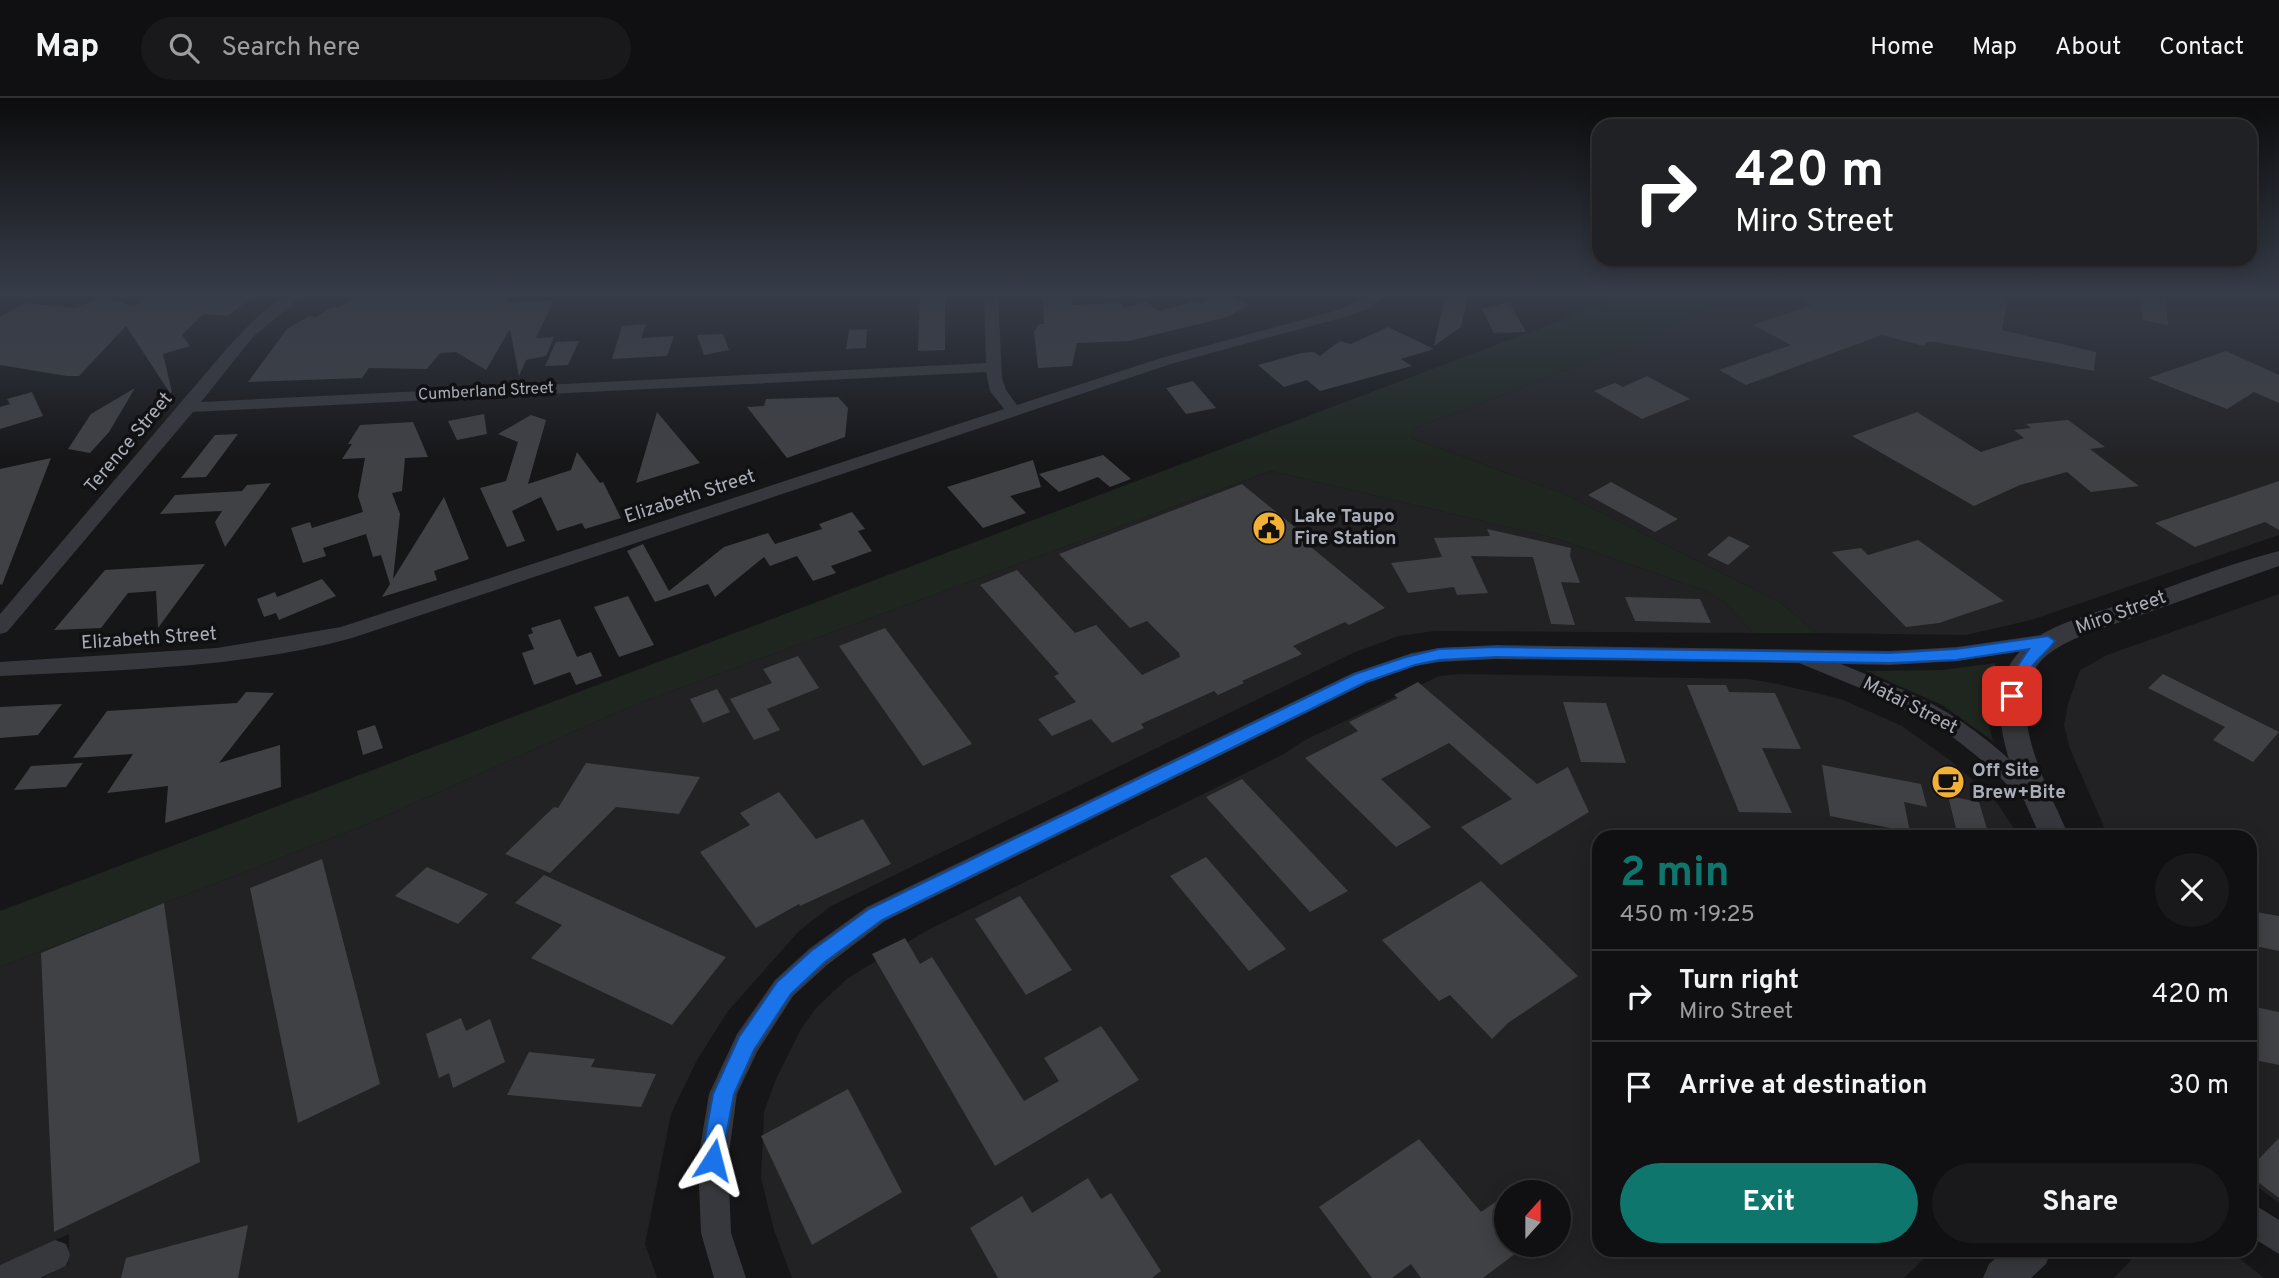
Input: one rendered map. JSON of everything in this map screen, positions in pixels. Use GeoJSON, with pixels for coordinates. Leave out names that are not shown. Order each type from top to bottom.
{"type":"FeatureCollection","features":[{"type":"Feature","properties":{"kind":"street","name":"Terence Street"},"geometry":{"type":"LineString","coordinates":[[0,627],[188,407],[233,350]]}},
{"type":"Feature","properties":{"kind":"street"},"geometry":{"type":"LineString","coordinates":[[993,350],[998,391],[1014,411]]}},
{"type":"Feature","properties":{"kind":"street","name":"Elizabeth Street"},"geometry":{"type":"LineString","coordinates":[[0,669],[189,658],[305,643],[383,621],[1014,411],[1206,350]]}},
{"type":"Feature","properties":{"kind":"street","name":"Cumberland Street"},"geometry":{"type":"LineString","coordinates":[[188,407],[993,367]]}},
{"type":"Feature","properties":{"kind":"street","name":"Miro Street"},"geometry":{"type":"LineString","coordinates":[[2052,830],[2012,723],[2012,696],[2028,659],[2048,641],[2078,628],[2279,558]]}},
{"type":"Feature","properties":{"kind":"street","name":"Mataī Street"},"geometry":{"type":"LineString","coordinates":[[730,1278],[716,1233],[713,1160],[723,1094],[747,1044],[784,988],[818,957],[876,914],[1360,678],[1412,660],[1439,655],[1496,652],[1890,658],[1956,654],[2048,641]]}},
{"type":"Feature","properties":{"kind":"street","name":"Mataī Street"},"geometry":{"type":"LineString","coordinates":[[1801,656],[1879,688],[1953,726],[1986,751],[2040,802]]}},
{"type":"Feature","properties":{"kind":"street"},"geometry":{"type":"LineString","coordinates":[[2257,1222],[2279,1238]]}},
{"type":"Feature","properties":{"kind":"street"},"geometry":{"type":"LineString","coordinates":[[6,1278],[55,1255]]}},
{"type":"Feature","properties":{"kind":"street"},"geometry":{"type":"LineString","coordinates":[[2003,1278],[2025,1257]]}},
{"type":"Feature","properties":{"kind":"shaded area"},"geometry":{"type":"Polygon","coordinates":[[[1482,350],[1618,350],[1413,429],[1411,438],[1564,494],[1781,603],[1816,633],[1754,633],[1722,600],[1706,591],[1555,538],[1271,471],[629,707],[365,825],[0,967],[0,911],[1482,350]]]}},
{"type":"Feature","properties":{"kind":"shaded area"},"geometry":{"type":"Polygon","coordinates":[[[1618,350],[2279,350],[2279,535],[2031,620],[1966,635],[1816,633],[1781,603],[1564,494],[1411,438],[1413,429],[1618,350]]]}},
{"type":"Feature","properties":{"kind":"shaded area"},"geometry":{"type":"Polygon","coordinates":[[[1271,471],[1555,538],[1706,591],[1722,600],[1754,633],[1435,631],[1399,636],[1355,652],[831,906],[799,931],[728,1011],[697,1060],[671,1114],[645,1244],[657,1278],[42,1278],[68,1265],[69,1234],[0,1265],[0,967],[365,825],[629,707],[1271,471]]]}},
{"type":"Feature","properties":{"kind":"shaded area"},"geometry":{"type":"Polygon","coordinates":[[[2279,594],[2279,1203],[2257,1186],[2257,830],[2105,830],[2070,749],[2064,725],[2080,670],[2107,655],[2279,594]]]}},
{"type":"Feature","properties":{"kind":"shaded area"},"geometry":{"type":"Polygon","coordinates":[[[1996,663],[1987,692],[1993,741],[1942,705],[1865,671],[1942,670],[1996,663]]]}},
{"type":"Feature","properties":{"kind":"shaded area"},"geometry":{"type":"Polygon","coordinates":[[[1460,674],[1749,679],[1778,684],[1841,699],[1902,726],[1951,761],[1995,800],[2015,830],[1592,830],[1592,1257],[1926,1257],[1904,1278],[792,1278],[774,1230],[761,1178],[764,1112],[776,1079],[801,1029],[816,1008],[848,978],[926,931],[1282,755],[1305,740],[1439,676],[1460,674]]]}},
{"type":"Feature","properties":{"kind":"shaded area"},"geometry":{"type":"Polygon","coordinates":[[[2134,1257],[2238,1257],[2264,1278],[2114,1278],[2134,1257]]]}},
{"type":"Feature","properties":{"kind":"building"},"geometry":{"type":"Polygon","coordinates":[[[0,350],[103,350],[79,376],[0,365],[0,350]]]}},
{"type":"Feature","properties":{"kind":"building"},"geometry":{"type":"Polygon","coordinates":[[[142,350],[176,350],[163,354],[172,392],[170,393],[142,350]]]}},
{"type":"Feature","properties":{"kind":"building"},"geometry":{"type":"Polygon","coordinates":[[[271,350],[498,350],[486,370],[456,352],[440,353],[427,369],[369,368],[362,378],[248,382],[271,350]]]}},
{"type":"Feature","properties":{"kind":"building"},"geometry":{"type":"Polygon","coordinates":[[[514,350],[548,350],[546,356],[526,360],[519,376],[514,350]]]}},
{"type":"Feature","properties":{"kind":"building"},"geometry":{"type":"Polygon","coordinates":[[[552,350],[575,350],[568,365],[545,366],[552,350]]]}},
{"type":"Feature","properties":{"kind":"building"},"geometry":{"type":"Polygon","coordinates":[[[615,350],[669,350],[667,356],[612,359],[615,350]]]}},
{"type":"Feature","properties":{"kind":"building"},"geometry":{"type":"Polygon","coordinates":[[[702,350],[729,350],[704,355],[702,350]]]}},
{"type":"Feature","properties":{"kind":"building"},"geometry":{"type":"Polygon","coordinates":[[[1036,350],[1075,350],[1072,366],[1038,368],[1036,350]]]}},
{"type":"Feature","properties":{"kind":"building"},"geometry":{"type":"Polygon","coordinates":[[[1328,350],[1430,350],[1401,359],[1412,366],[1320,391],[1307,380],[1284,387],[1258,365],[1301,353],[1314,352],[1320,356],[1328,350]]]}},
{"type":"Feature","properties":{"kind":"building"},"geometry":{"type":"Polygon","coordinates":[[[1776,350],[1841,350],[1746,385],[1719,370],[1776,350]]]}},
{"type":"Feature","properties":{"kind":"building"},"geometry":{"type":"Polygon","coordinates":[[[1980,350],[2088,350],[2096,352],[2094,371],[1980,350]]]}},
{"type":"Feature","properties":{"kind":"building"},"geometry":{"type":"Polygon","coordinates":[[[2226,351],[2279,375],[2279,403],[2254,392],[2227,409],[2148,378],[2226,351]]]}},
{"type":"Feature","properties":{"kind":"building"},"geometry":{"type":"Polygon","coordinates":[[[1647,376],[1690,399],[1642,419],[1594,391],[1615,383],[1623,387],[1647,376]]]}},
{"type":"Feature","properties":{"kind":"building"},"geometry":{"type":"Polygon","coordinates":[[[1193,381],[1216,408],[1186,414],[1166,388],[1193,381]]]}},
{"type":"Feature","properties":{"kind":"building"},"geometry":{"type":"Polygon","coordinates":[[[135,388],[109,432],[90,453],[68,449],[91,414],[135,388]]]}},
{"type":"Feature","properties":{"kind":"building"},"geometry":{"type":"Polygon","coordinates":[[[32,392],[43,416],[0,429],[0,407],[10,404],[7,399],[32,392]]]}},
{"type":"Feature","properties":{"kind":"building"},"geometry":{"type":"Polygon","coordinates":[[[838,397],[848,408],[845,437],[787,458],[747,407],[764,406],[766,399],[838,397]]]}},
{"type":"Feature","properties":{"kind":"building"},"geometry":{"type":"Polygon","coordinates":[[[657,412],[700,463],[636,483],[657,412]]]}},
{"type":"Feature","properties":{"kind":"building"},"geometry":{"type":"Polygon","coordinates":[[[1917,412],[1981,452],[2024,438],[2014,430],[2031,428],[2026,424],[2068,420],[2105,447],[2090,449],[2139,486],[2091,492],[2067,472],[2020,485],[1974,506],[1852,436],[1917,412]]]}},
{"type":"Feature","properties":{"kind":"building"},"geometry":{"type":"Polygon","coordinates":[[[484,414],[487,434],[457,440],[448,421],[484,414]]]}},
{"type":"Feature","properties":{"kind":"building"},"geometry":{"type":"Polygon","coordinates":[[[531,415],[546,420],[528,484],[571,470],[577,452],[600,483],[603,482],[621,518],[585,529],[582,523],[557,531],[541,497],[512,511],[525,541],[507,547],[480,488],[506,481],[518,442],[498,434],[531,415]]]}},
{"type":"Feature","properties":{"kind":"building"},"geometry":{"type":"Polygon","coordinates":[[[413,422],[428,457],[405,458],[402,491],[392,493],[400,514],[393,579],[444,497],[469,559],[434,571],[437,580],[382,597],[390,584],[381,555],[373,557],[366,534],[323,548],[326,556],[303,563],[291,528],[310,522],[312,528],[363,512],[358,496],[365,458],[342,459],[360,425],[413,422]]]}},
{"type":"Feature","properties":{"kind":"building"},"geometry":{"type":"Polygon","coordinates":[[[238,434],[206,477],[181,478],[215,435],[238,434]]]}},
{"type":"Feature","properties":{"kind":"building"},"geometry":{"type":"Polygon","coordinates":[[[1103,455],[1131,479],[1110,487],[1098,477],[1059,492],[1039,474],[1103,455]]]}},
{"type":"Feature","properties":{"kind":"building"},"geometry":{"type":"Polygon","coordinates":[[[51,458],[2,585],[0,469],[51,458]]]}},
{"type":"Feature","properties":{"kind":"building"},"geometry":{"type":"Polygon","coordinates":[[[1033,460],[1041,487],[1010,496],[1026,513],[983,528],[947,487],[1033,460]]]}},
{"type":"Feature","properties":{"kind":"building"},"geometry":{"type":"Polygon","coordinates":[[[2279,481],[2279,530],[2265,522],[2195,547],[2155,523],[2279,481]]]}},
{"type":"Feature","properties":{"kind":"building"},"geometry":{"type":"Polygon","coordinates":[[[1611,482],[1678,519],[1655,532],[1588,495],[1611,482]]]}},
{"type":"Feature","properties":{"kind":"building"},"geometry":{"type":"Polygon","coordinates":[[[271,483],[225,547],[215,522],[222,511],[160,514],[175,495],[242,491],[247,485],[271,483]]]}},
{"type":"Feature","properties":{"kind":"building"},"geometry":{"type":"Polygon","coordinates":[[[1242,484],[1317,545],[1311,547],[1385,608],[1349,625],[1345,622],[1293,646],[1302,654],[1218,695],[1214,691],[1141,724],[1144,728],[1112,743],[1091,719],[1052,736],[1038,719],[1076,702],[1054,676],[1059,674],[980,585],[1017,570],[1075,633],[1096,625],[1142,675],[1180,657],[1179,653],[1147,621],[1130,628],[1059,554],[1242,484]]]}},
{"type":"Feature","properties":{"kind":"building"},"geometry":{"type":"Polygon","coordinates":[[[852,512],[865,529],[858,531],[872,551],[831,566],[836,573],[813,581],[797,556],[770,566],[764,557],[715,597],[708,584],[655,602],[627,551],[643,544],[669,591],[724,547],[768,533],[775,544],[822,529],[819,524],[852,512]]]}},
{"type":"Feature","properties":{"kind":"building"},"geometry":{"type":"Polygon","coordinates":[[[1487,529],[1571,548],[1570,556],[1580,583],[1561,582],[1575,625],[1551,624],[1533,557],[1471,556],[1488,593],[1457,595],[1454,587],[1408,593],[1391,563],[1442,557],[1434,538],[1490,536],[1487,529]]]}},
{"type":"Feature","properties":{"kind":"building"},"geometry":{"type":"Polygon","coordinates":[[[1729,536],[1750,546],[1728,565],[1707,555],[1729,536]]]}},
{"type":"Feature","properties":{"kind":"building"},"geometry":{"type":"Polygon","coordinates":[[[1918,540],[2004,601],[1939,623],[1906,627],[1832,552],[1861,548],[1868,555],[1918,540]]]}},
{"type":"Feature","properties":{"kind":"building"},"geometry":{"type":"Polygon","coordinates":[[[205,564],[158,628],[156,591],[128,593],[101,628],[54,630],[105,570],[205,564]]]}},
{"type":"Feature","properties":{"kind":"building"},"geometry":{"type":"Polygon","coordinates":[[[322,579],[336,596],[279,620],[276,613],[264,617],[257,599],[275,592],[277,597],[322,579]]]}},
{"type":"Feature","properties":{"kind":"building"},"geometry":{"type":"Polygon","coordinates":[[[628,596],[654,645],[619,657],[594,607],[628,596]]]}},
{"type":"Feature","properties":{"kind":"building"},"geometry":{"type":"Polygon","coordinates":[[[1625,597],[1700,599],[1711,623],[1635,621],[1625,597]]]}},
{"type":"Feature","properties":{"kind":"building"},"geometry":{"type":"Polygon","coordinates":[[[560,619],[577,657],[591,652],[602,676],[576,685],[570,672],[534,685],[522,653],[534,649],[528,635],[533,633],[531,628],[560,619]]]}},
{"type":"Feature","properties":{"kind":"building"},"geometry":{"type":"Polygon","coordinates":[[[885,628],[972,744],[923,766],[839,646],[885,628]]]}},
{"type":"Feature","properties":{"kind":"building"},"geometry":{"type":"Polygon","coordinates":[[[798,656],[819,688],[767,709],[780,730],[754,740],[730,699],[772,683],[763,669],[798,656]]]}},
{"type":"Feature","properties":{"kind":"building"},"geometry":{"type":"Polygon","coordinates":[[[2163,674],[2279,732],[2253,762],[2213,740],[2225,727],[2148,688],[2163,674]]]}},
{"type":"Feature","properties":{"kind":"building"},"geometry":{"type":"Polygon","coordinates":[[[1418,682],[1537,784],[1568,767],[1589,812],[1501,865],[1461,827],[1512,799],[1449,743],[1381,779],[1431,827],[1396,847],[1305,758],[1358,731],[1349,722],[1398,698],[1394,695],[1418,682]]]}},
{"type":"Feature","properties":{"kind":"building"},"geometry":{"type":"Polygon","coordinates":[[[1687,685],[1726,685],[1729,692],[1775,693],[1801,749],[1762,748],[1792,813],[1739,812],[1687,685]]]}},
{"type":"Feature","properties":{"kind":"building"},"geometry":{"type":"Polygon","coordinates":[[[717,689],[730,712],[703,723],[690,699],[717,689]]]}},
{"type":"Feature","properties":{"kind":"building"},"geometry":{"type":"Polygon","coordinates":[[[246,692],[274,693],[219,763],[280,745],[281,787],[165,823],[168,786],[107,793],[133,754],[73,758],[107,711],[237,703],[246,692]]]}},
{"type":"Feature","properties":{"kind":"building"},"geometry":{"type":"Polygon","coordinates":[[[1563,702],[1606,703],[1626,763],[1581,762],[1563,702]]]}},
{"type":"Feature","properties":{"kind":"building"},"geometry":{"type":"Polygon","coordinates":[[[62,704],[38,735],[0,738],[0,707],[62,704]]]}},
{"type":"Feature","properties":{"kind":"building"},"geometry":{"type":"Polygon","coordinates":[[[375,725],[383,748],[363,755],[357,731],[375,725]]]}},
{"type":"Feature","properties":{"kind":"building"},"geometry":{"type":"Polygon","coordinates":[[[83,763],[66,787],[14,790],[31,766],[83,763]]]}},
{"type":"Feature","properties":{"kind":"building"},"geometry":{"type":"Polygon","coordinates":[[[586,763],[700,777],[679,814],[616,807],[550,873],[505,854],[554,807],[558,808],[586,763]]]}},
{"type":"Feature","properties":{"kind":"building"},"geometry":{"type":"Polygon","coordinates":[[[1822,765],[1921,784],[1927,807],[1904,802],[1910,830],[1830,816],[1822,765]]]}},
{"type":"Feature","properties":{"kind":"building"},"geometry":{"type":"Polygon","coordinates":[[[1242,779],[1348,891],[1310,912],[1206,797],[1242,779]]]}},
{"type":"Feature","properties":{"kind":"building"},"geometry":{"type":"Polygon","coordinates":[[[779,792],[816,839],[863,819],[891,864],[800,906],[799,904],[756,928],[700,852],[750,825],[740,813],[779,792]]]}},
{"type":"Feature","properties":{"kind":"building"},"geometry":{"type":"Polygon","coordinates":[[[1948,796],[1979,802],[1987,830],[1956,830],[1948,796]]]}},
{"type":"Feature","properties":{"kind":"building"},"geometry":{"type":"Polygon","coordinates":[[[1206,857],[1286,949],[1249,971],[1170,876],[1206,857]]]}},
{"type":"Feature","properties":{"kind":"building"},"geometry":{"type":"Polygon","coordinates":[[[322,859],[380,1084],[298,1123],[250,888],[322,859]]]}},
{"type":"Feature","properties":{"kind":"building"},"geometry":{"type":"Polygon","coordinates":[[[427,867],[488,894],[458,924],[395,896],[427,867]]]}},
{"type":"Feature","properties":{"kind":"building"},"geometry":{"type":"Polygon","coordinates":[[[544,875],[726,957],[672,1025],[531,958],[562,925],[515,903],[544,875]]]}},
{"type":"Feature","properties":{"kind":"building"},"geometry":{"type":"Polygon","coordinates":[[[1481,881],[1578,976],[1508,1023],[1492,1039],[1450,995],[1439,1001],[1382,940],[1481,881]]]}},
{"type":"Feature","properties":{"kind":"building"},"geometry":{"type":"Polygon","coordinates":[[[1020,896],[1072,970],[1026,995],[975,919],[1020,896]]]}},
{"type":"Feature","properties":{"kind":"building"},"geometry":{"type":"Polygon","coordinates":[[[164,903],[200,1162],[54,1232],[41,953],[164,903]]]}},
{"type":"Feature","properties":{"kind":"building"},"geometry":{"type":"Polygon","coordinates":[[[2257,912],[2279,916],[2279,951],[2257,946],[2257,912]]]}},
{"type":"Feature","properties":{"kind":"building"},"geometry":{"type":"Polygon","coordinates":[[[905,938],[920,964],[932,957],[1024,1101],[1059,1081],[1044,1058],[1101,1026],[1139,1080],[995,1166],[872,954],[905,938]]]}},
{"type":"Feature","properties":{"kind":"building"},"geometry":{"type":"Polygon","coordinates":[[[2257,1007],[2279,1012],[2279,1065],[2257,1060],[2257,1007]]]}},
{"type":"Feature","properties":{"kind":"building"},"geometry":{"type":"Polygon","coordinates":[[[461,1018],[466,1031],[490,1019],[505,1062],[453,1088],[449,1073],[439,1078],[426,1034],[461,1018]]]}},
{"type":"Feature","properties":{"kind":"building"},"geometry":{"type":"Polygon","coordinates":[[[529,1052],[595,1059],[591,1067],[656,1074],[641,1107],[507,1095],[529,1052]]]}},
{"type":"Feature","properties":{"kind":"building"},"geometry":{"type":"Polygon","coordinates":[[[848,1089],[902,1192],[812,1245],[761,1136],[848,1089]]]}},
{"type":"Feature","properties":{"kind":"building"},"geometry":{"type":"Polygon","coordinates":[[[2279,1138],[2279,1198],[2257,1181],[2257,1161],[2279,1138]]]}},
{"type":"Feature","properties":{"kind":"building"},"geometry":{"type":"Polygon","coordinates":[[[1419,1139],[1481,1212],[1494,1203],[1494,1257],[1511,1257],[1483,1278],[1421,1278],[1411,1264],[1392,1278],[1372,1278],[1319,1207],[1419,1139]]]}},
{"type":"Feature","properties":{"kind":"building"},"geometry":{"type":"Polygon","coordinates":[[[1088,1178],[1101,1199],[1111,1193],[1161,1271],[1152,1278],[998,1278],[970,1228],[1022,1196],[1032,1213],[1088,1178]]]}},
{"type":"Feature","properties":{"kind":"building"},"geometry":{"type":"Polygon","coordinates":[[[248,1225],[238,1278],[121,1278],[126,1258],[248,1225]]]}},
{"type":"Feature","properties":{"kind":"place","name":"Lake Taupo Fire Station"},"geometry":{"type":"Point","coordinates":[1269,528]}},
{"type":"Feature","properties":{"kind":"place","name":"Off Site Brew+Bite"},"geometry":{"type":"Point","coordinates":[1948,782]}},
{"type":"Feature","properties":{"kind":"route"},"geometry":{"type":"LineString","coordinates":[[713,1160],[723,1094],[747,1044],[784,988],[818,957],[876,914],[1360,678],[1412,660],[1439,655],[1496,652],[1890,658],[1956,654],[2048,641],[2028,659],[2012,696]]}}]}
